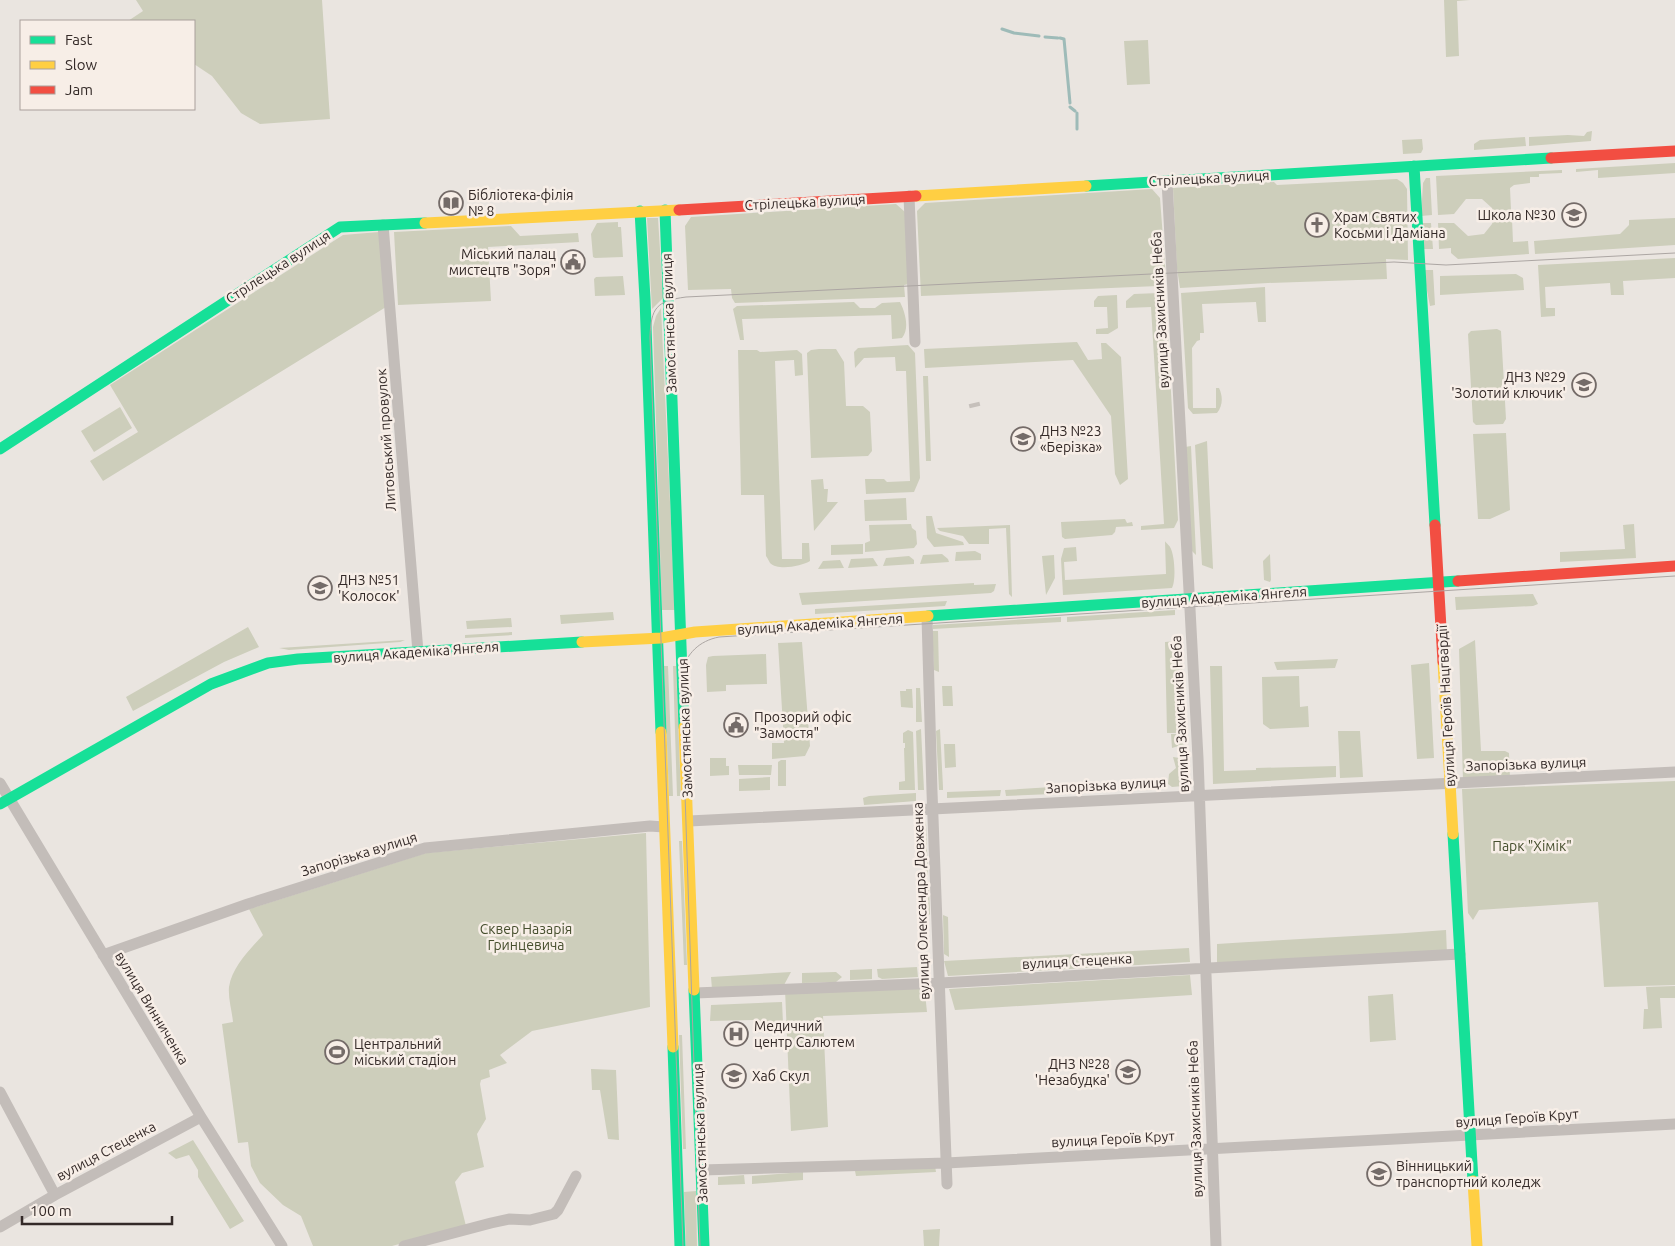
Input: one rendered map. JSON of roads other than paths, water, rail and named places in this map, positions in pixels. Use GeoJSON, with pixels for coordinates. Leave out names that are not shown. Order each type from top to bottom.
{"type":"FeatureCollection","features":[{"type":"Feature","properties":{"kind":"main road","name":"Стрілецька вулиця"},"geometry":{"type":"LineString","coordinates":[[0,449],[340,226],[666,210],[1675,151]]}},
{"type":"Feature","properties":{"kind":"main road","name":"вулиця Героїв Нацгвардії"},"geometry":{"type":"LineString","coordinates":[[1414,166],[1476,1246]]}},
{"type":"Feature","properties":{"kind":"main road","name":"Замостянська вулиця"},"geometry":{"type":"LineString","coordinates":[[666,210],[704,1246]]}},
{"type":"Feature","properties":{"kind":"main road","name":"Замостянська вулиця"},"geometry":{"type":"LineString","coordinates":[[640,211],[645,299],[680,1246]]}},
{"type":"Feature","properties":{"kind":"main road","name":"вулиця Академіка Янгеля"},"geometry":{"type":"LineString","coordinates":[[5,802],[211,684],[250,668],[268,663],[657,638],[681,634],[1675,566]]}},
{"type":"Feature","properties":{"kind":"street","name":"вулиця Захисників Неба"},"geometry":{"type":"LineString","coordinates":[[1167,181],[1190,599],[1216,1246]]}},
{"type":"Feature","properties":{"kind":"street"},"geometry":{"type":"LineString","coordinates":[[908,196],[914,342]]}},
{"type":"Feature","properties":{"kind":"street","name":"Литовський провулок"},"geometry":{"type":"LineString","coordinates":[[383,225],[418,652]]}},
{"type":"Feature","properties":{"kind":"street","name":"вулиця Олександра Довженка"},"geometry":{"type":"LineString","coordinates":[[927,617],[947,1184]]}},
{"type":"Feature","properties":{"kind":"street","name":"Запорізька вулиця"},"geometry":{"type":"LineString","coordinates":[[689,820],[1675,772]]}},
{"type":"Feature","properties":{"kind":"street","name":"вулиця Винниченка"},"geometry":{"type":"LineString","coordinates":[[0,783],[5,802],[103,955],[282,1246]]}},
{"type":"Feature","properties":{"kind":"street","name":"Запорізька вулиця"},"geometry":{"type":"LineString","coordinates":[[103,955],[248,904],[425,848],[664,826]]}},
{"type":"Feature","properties":{"kind":"street","name":"вулиця Стеценка"},"geometry":{"type":"LineString","coordinates":[[695,993],[940,983],[1460,954]]}},
{"type":"Feature","properties":{"kind":"street"},"geometry":{"type":"LineString","coordinates":[[0,1092],[55,1195]]}},
{"type":"Feature","properties":{"kind":"street","name":"вулиця Стеценка"},"geometry":{"type":"LineString","coordinates":[[0,1227],[55,1195],[201,1117]]}},
{"type":"Feature","properties":{"kind":"street","name":"вулиця Героїв Крут"},"geometry":{"type":"LineString","coordinates":[[702,1170],[946,1163],[1675,1124]]}},
{"type":"Feature","properties":{"kind":"street"},"geometry":{"type":"LineString","coordinates":[[404,1246],[491,1223],[509,1220],[530,1220],[554,1214],[576,1176]]}},
{"type":"Feature","properties":{"kind":"waterway"},"geometry":{"type":"LineString","coordinates":[[1002,29],[1014,33],[1039,36]]}},
{"type":"Feature","properties":{"kind":"waterway"},"geometry":{"type":"LineString","coordinates":[[1045,37],[1058,38]]}},
{"type":"Feature","properties":{"kind":"waterway"},"geometry":{"type":"LineString","coordinates":[[1060,38],[1064,39],[1070,103]]}},
{"type":"Feature","properties":{"kind":"waterway"},"geometry":{"type":"LineString","coordinates":[[1070,107],[1075,111]]}},
{"type":"Feature","properties":{"kind":"waterway"},"geometry":{"type":"LineString","coordinates":[[1077,113],[1077,129]]}},
{"type":"Feature","properties":{"kind":"tunnel"},"geometry":{"type":"LineString","coordinates":[[974,403],[975,407]]}},
{"type":"Feature","properties":{"kind":"tram line"},"geometry":{"type":"LineString","coordinates":[[683,1246],[650,337],[652,319],[657,308],[668,301],[686,297],[1394,262],[1446,265],[1675,253]]}},
{"type":"Feature","properties":{"kind":"tram line"},"geometry":{"type":"LineString","coordinates":[[700,1246],[681,673],[690,654],[700,645],[719,637],[1675,576]]}},
{"type":"Feature","properties":{"kind":"place","name":"Бібліотека-філія № 8"},"geometry":{"type":"Point","coordinates":[451,203]}},
{"type":"Feature","properties":{"kind":"place","name":"Школа №30"},"geometry":{"type":"Point","coordinates":[1574,215]}},
{"type":"Feature","properties":{"kind":"place","name":"Храм Святих Косьми і Даміана"},"geometry":{"type":"Point","coordinates":[1317,225]}},
{"type":"Feature","properties":{"kind":"place","name":"Міський палац мистецтв \"Зоря\""},"geometry":{"type":"Point","coordinates":[573,262]}},
{"type":"Feature","properties":{"kind":"place","name":"ДНЗ №29 'Золотий ключик'"},"geometry":{"type":"Point","coordinates":[1584,385]}},
{"type":"Feature","properties":{"kind":"place","name":"ДНЗ №23 «Берізка»"},"geometry":{"type":"Point","coordinates":[1023,439]}},
{"type":"Feature","properties":{"kind":"place","name":"ДНЗ №51 'Колосок'"},"geometry":{"type":"Point","coordinates":[320,588]}},
{"type":"Feature","properties":{"kind":"place","name":"Прозорий офіс \"Замостя\""},"geometry":{"type":"Point","coordinates":[736,725]}},
{"type":"Feature","properties":{"kind":"place","name":"Медичний центр Салютем"},"geometry":{"type":"Point","coordinates":[736,1034]}},
{"type":"Feature","properties":{"kind":"place","name":"Центральний міський стадіон"},"geometry":{"type":"Point","coordinates":[337,1052]}},
{"type":"Feature","properties":{"kind":"place","name":"ДНЗ №28 'Незабудка'"},"geometry":{"type":"Point","coordinates":[1128,1072]}},
{"type":"Feature","properties":{"kind":"place","name":"Хаб Скул"},"geometry":{"type":"Point","coordinates":[734,1076]}},
{"type":"Feature","properties":{"kind":"place","name":"Вінницький транспортний коледж"},"geometry":{"type":"Point","coordinates":[1379,1174]}},
{"type":"Feature","properties":{"kind":"park label","name":"Парк \"Хімік\""},"geometry":{"type":"Point","coordinates":[1532,846]}},
{"type":"Feature","properties":{"kind":"park label","name":"Сквер Назарія Гринцевича"},"geometry":{"type":"Point","coordinates":[526,938]}}]}
